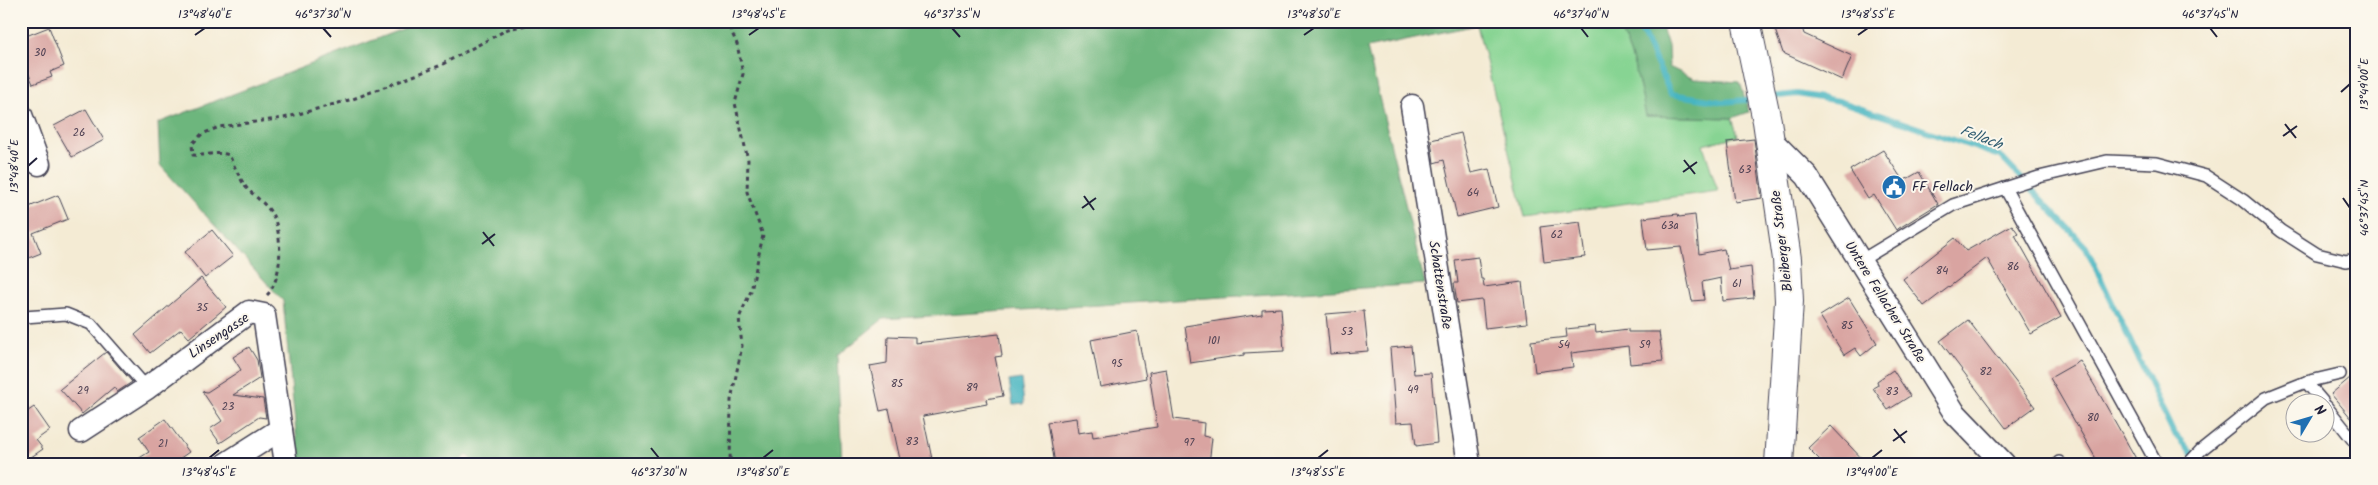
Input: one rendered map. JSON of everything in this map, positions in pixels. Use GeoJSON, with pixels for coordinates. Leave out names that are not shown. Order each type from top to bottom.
{"type":"FeatureCollection","features":[{"type":"Feature","properties":{"kind":"main road","name":"Bleiberger Straße"},"geometry":{"type":"LineString","coordinates":[[1746,21],[1768,129],[1786,259],[1789,301],[1779,464]]}},
{"type":"Feature","properties":{"kind":"street","name":"Schattenstraße"},"geometry":{"type":"LineString","coordinates":[[1412,106],[1469,464]]}},
{"type":"Feature","properties":{"kind":"street"},"geometry":{"type":"LineString","coordinates":[[21,115],[39,164]]}},
{"type":"Feature","properties":{"kind":"street","name":"Untere Fellacher Straße"},"geometry":{"type":"LineString","coordinates":[[1768,129],[1807,176],[1954,412],[2004,464]]}},
{"type":"Feature","properties":{"kind":"street","name":"Linsengasse"},"geometry":{"type":"LineString","coordinates":[[82,431],[147,388],[249,312],[264,315],[286,464]]}},
{"type":"Feature","properties":{"kind":"street"},"geometry":{"type":"LineString","coordinates":[[226,464],[281,429]]}},
{"type":"Feature","properties":{"kind":"lane"},"geometry":{"type":"LineString","coordinates":[[1860,261],[1953,205],[2039,177],[2107,161],[2157,163],[2206,176],[2243,200],[2281,232],[2317,254],[2346,261],[2357,259]]}},
{"type":"Feature","properties":{"kind":"lane"},"geometry":{"type":"LineString","coordinates":[[2009,187],[2157,464]]}},
{"type":"Feature","properties":{"kind":"lane"},"geometry":{"type":"LineString","coordinates":[[24,317],[66,314],[91,324],[147,388]]}},
{"type":"Feature","properties":{"kind":"lane"},"geometry":{"type":"LineString","coordinates":[[2188,464],[2201,450],[2266,398],[2306,382],[2340,374]]}},
{"type":"Feature","properties":{"kind":"lane"},"geometry":{"type":"LineString","coordinates":[[2306,382],[2314,392]]}},
{"type":"Feature","properties":{"kind":"lane"},"geometry":{"type":"LineString","coordinates":[[2336,419],[2357,445]]}},
{"type":"Feature","properties":{"kind":"path"},"geometry":{"type":"LineString","coordinates":[[264,315],[267,294],[272,290],[279,268],[280,234],[272,212],[245,186],[229,155],[218,152],[202,156],[193,155],[192,144],[202,134],[219,127],[284,118],[353,99],[439,66],[508,29],[545,21]]}},
{"type":"Feature","properties":{"kind":"path"},"geometry":{"type":"LineString","coordinates":[[708,21],[728,24],[737,44],[743,74],[735,103],[748,160],[747,192],[763,235],[751,292],[739,318],[742,346],[731,400],[730,464]]}},
{"type":"Feature","properties":{"kind":"green space"},"geometry":{"type":"Polygon","coordinates":[[[423,21],[1486,21],[1477,25],[1367,48],[1425,284],[883,319],[837,356],[842,464],[474,464],[468,455],[454,464],[299,464],[283,301],[160,165],[158,123],[423,21]]]}},
{"type":"Feature","properties":{"kind":"green space"},"geometry":{"type":"Polygon","coordinates":[[[1486,21],[1614,21],[1626,42],[1638,80],[1646,116],[1732,118],[1738,136],[1703,145],[1718,191],[1525,217],[1477,25],[1486,21]]]}},
{"type":"Feature","properties":{"kind":"green space"},"geometry":{"type":"Polygon","coordinates":[[[1614,21],[1660,21],[1668,46],[1669,67],[1694,79],[1740,82],[1749,112],[1732,118],[1646,116],[1638,80],[1626,42],[1614,21]]]}},
{"type":"Feature","properties":{"kind":"water"},"geometry":{"type":"Polygon","coordinates":[[[1021,379],[1024,404],[1013,405],[1009,381],[1021,379]]]}},
{"type":"Feature","properties":{"kind":"building"},"geometry":{"type":"Polygon","coordinates":[[[1772,21],[1800,21],[1804,34],[1852,56],[1842,80],[1783,53],[1772,21]]]}},
{"type":"Feature","properties":{"kind":"building"},"geometry":{"type":"Polygon","coordinates":[[[49,27],[64,66],[50,72],[52,77],[33,84],[21,56],[21,38],[49,27]]]}},
{"type":"Feature","properties":{"kind":"building"},"geometry":{"type":"Polygon","coordinates":[[[86,109],[104,140],[72,157],[54,126],[86,109]]]}},
{"type":"Feature","properties":{"kind":"building"},"geometry":{"type":"Polygon","coordinates":[[[1461,133],[1471,173],[1489,169],[1498,207],[1457,217],[1444,160],[1434,163],[1431,140],[1461,133]]]}},
{"type":"Feature","properties":{"kind":"building"},"geometry":{"type":"Polygon","coordinates":[[[1754,139],[1762,198],[1735,202],[1727,142],[1754,139]]]}},
{"type":"Feature","properties":{"kind":"building","name":"FF Fellach"},"geometry":{"type":"Polygon","coordinates":[[[1883,150],[1903,181],[1919,172],[1938,204],[1896,230],[1874,195],[1868,199],[1850,170],[1883,150]]]}},
{"type":"Feature","properties":{"kind":"building"},"geometry":{"type":"Polygon","coordinates":[[[58,195],[68,219],[33,233],[41,253],[21,261],[21,206],[24,209],[58,195]]]}},
{"type":"Feature","properties":{"kind":"building"},"geometry":{"type":"Polygon","coordinates":[[[1678,214],[1679,217],[1695,215],[1699,254],[1724,249],[1729,270],[1751,267],[1754,298],[1723,301],[1721,278],[1702,282],[1704,300],[1692,301],[1681,247],[1647,250],[1643,218],[1678,214]]]}},
{"type":"Feature","properties":{"kind":"building"},"geometry":{"type":"Polygon","coordinates":[[[1580,222],[1585,257],[1544,262],[1540,227],[1580,222]]]}},
{"type":"Feature","properties":{"kind":"building"},"geometry":{"type":"Polygon","coordinates":[[[2012,225],[2018,233],[2015,235],[2061,317],[2031,334],[1987,258],[1924,306],[1903,279],[1955,238],[1966,251],[2012,225]]]}},
{"type":"Feature","properties":{"kind":"building"},"geometry":{"type":"Polygon","coordinates":[[[212,230],[233,256],[205,278],[185,252],[212,230]]]}},
{"type":"Feature","properties":{"kind":"building"},"geometry":{"type":"Polygon","coordinates":[[[1478,257],[1484,287],[1522,282],[1527,323],[1485,328],[1482,300],[1457,303],[1454,283],[1458,283],[1455,260],[1478,257]]]}},
{"type":"Feature","properties":{"kind":"building"},"geometry":{"type":"Polygon","coordinates":[[[201,278],[226,307],[189,338],[181,329],[150,353],[135,335],[201,278]]]}},
{"type":"Feature","properties":{"kind":"building"},"geometry":{"type":"Polygon","coordinates":[[[1849,298],[1877,343],[1861,356],[1855,348],[1844,355],[1820,316],[1849,298]]]}},
{"type":"Feature","properties":{"kind":"building"},"geometry":{"type":"Polygon","coordinates":[[[1281,308],[1284,351],[1244,353],[1244,355],[1190,363],[1185,326],[1262,314],[1262,309],[1281,308]]]}},
{"type":"Feature","properties":{"kind":"building"},"geometry":{"type":"Polygon","coordinates":[[[1364,311],[1368,351],[1330,354],[1326,314],[1364,311]]]}},
{"type":"Feature","properties":{"kind":"building"},"geometry":{"type":"Polygon","coordinates":[[[1968,320],[2035,407],[2006,428],[1940,341],[1968,320]]]}},
{"type":"Feature","properties":{"kind":"building"},"geometry":{"type":"Polygon","coordinates":[[[1595,326],[1596,333],[1628,329],[1628,332],[1659,332],[1663,361],[1630,364],[1628,346],[1571,353],[1573,367],[1535,372],[1531,341],[1567,337],[1566,329],[1595,326]]]}},
{"type":"Feature","properties":{"kind":"building"},"geometry":{"type":"Polygon","coordinates":[[[1137,331],[1146,378],[1100,387],[1091,340],[1137,331]]]}},
{"type":"Feature","properties":{"kind":"building"},"geometry":{"type":"Polygon","coordinates":[[[999,334],[1002,356],[995,357],[1003,396],[986,399],[987,404],[923,416],[933,464],[901,464],[889,409],[880,411],[870,366],[887,363],[888,336],[915,337],[915,343],[999,334]]]}},
{"type":"Feature","properties":{"kind":"building"},"geometry":{"type":"Polygon","coordinates":[[[1411,346],[1414,374],[1431,373],[1437,443],[1416,446],[1413,422],[1396,423],[1390,348],[1411,346]]]}},
{"type":"Feature","properties":{"kind":"building"},"geometry":{"type":"Polygon","coordinates":[[[249,347],[257,360],[260,378],[233,395],[263,399],[266,418],[259,417],[220,443],[210,429],[222,421],[202,391],[207,392],[241,370],[233,357],[249,347]]]}},
{"type":"Feature","properties":{"kind":"building"},"geometry":{"type":"Polygon","coordinates":[[[106,352],[132,382],[117,392],[114,387],[82,414],[60,389],[106,352]]]}},
{"type":"Feature","properties":{"kind":"building"},"geometry":{"type":"Polygon","coordinates":[[[2080,361],[2139,464],[2099,464],[2050,378],[2080,361]]]}},
{"type":"Feature","properties":{"kind":"building"},"geometry":{"type":"Polygon","coordinates":[[[1166,369],[1174,419],[1204,423],[1203,436],[1212,438],[1209,464],[1055,464],[1048,422],[1076,418],[1078,433],[1092,431],[1093,437],[1157,427],[1149,372],[1166,369]]]}},
{"type":"Feature","properties":{"kind":"building"},"geometry":{"type":"Polygon","coordinates":[[[1893,370],[1910,396],[1888,410],[1873,388],[1878,385],[1877,381],[1893,370]]]}},
{"type":"Feature","properties":{"kind":"building"},"geometry":{"type":"Polygon","coordinates":[[[2357,372],[2357,425],[2336,400],[2336,392],[2333,392],[2357,372]]]}},
{"type":"Feature","properties":{"kind":"building"},"geometry":{"type":"Polygon","coordinates":[[[34,407],[50,430],[36,440],[43,449],[21,464],[21,416],[34,407]]]}},
{"type":"Feature","properties":{"kind":"building"},"geometry":{"type":"Polygon","coordinates":[[[165,419],[189,452],[172,464],[130,464],[149,452],[139,437],[165,419]]]}},
{"type":"Feature","properties":{"kind":"building"},"geometry":{"type":"Polygon","coordinates":[[[1831,426],[1867,464],[1824,464],[1808,448],[1831,426]]]}},
{"type":"Feature","properties":{"kind":"waterway","name":"Fellach"},"geometry":{"type":"LineString","coordinates":[[1637,21],[1671,94],[1723,102],[1756,99]]}},
{"type":"Feature","properties":{"kind":"waterway","name":"Fellach"},"geometry":{"type":"LineString","coordinates":[[1768,97],[1797,94],[1839,101],[2000,156],[2086,247],[2173,432],[2201,464]]}},
{"type":"Feature","properties":{"kind":"place","name":"FF Fellach"},"geometry":{"type":"Point","coordinates":[1894,187]}}]}
